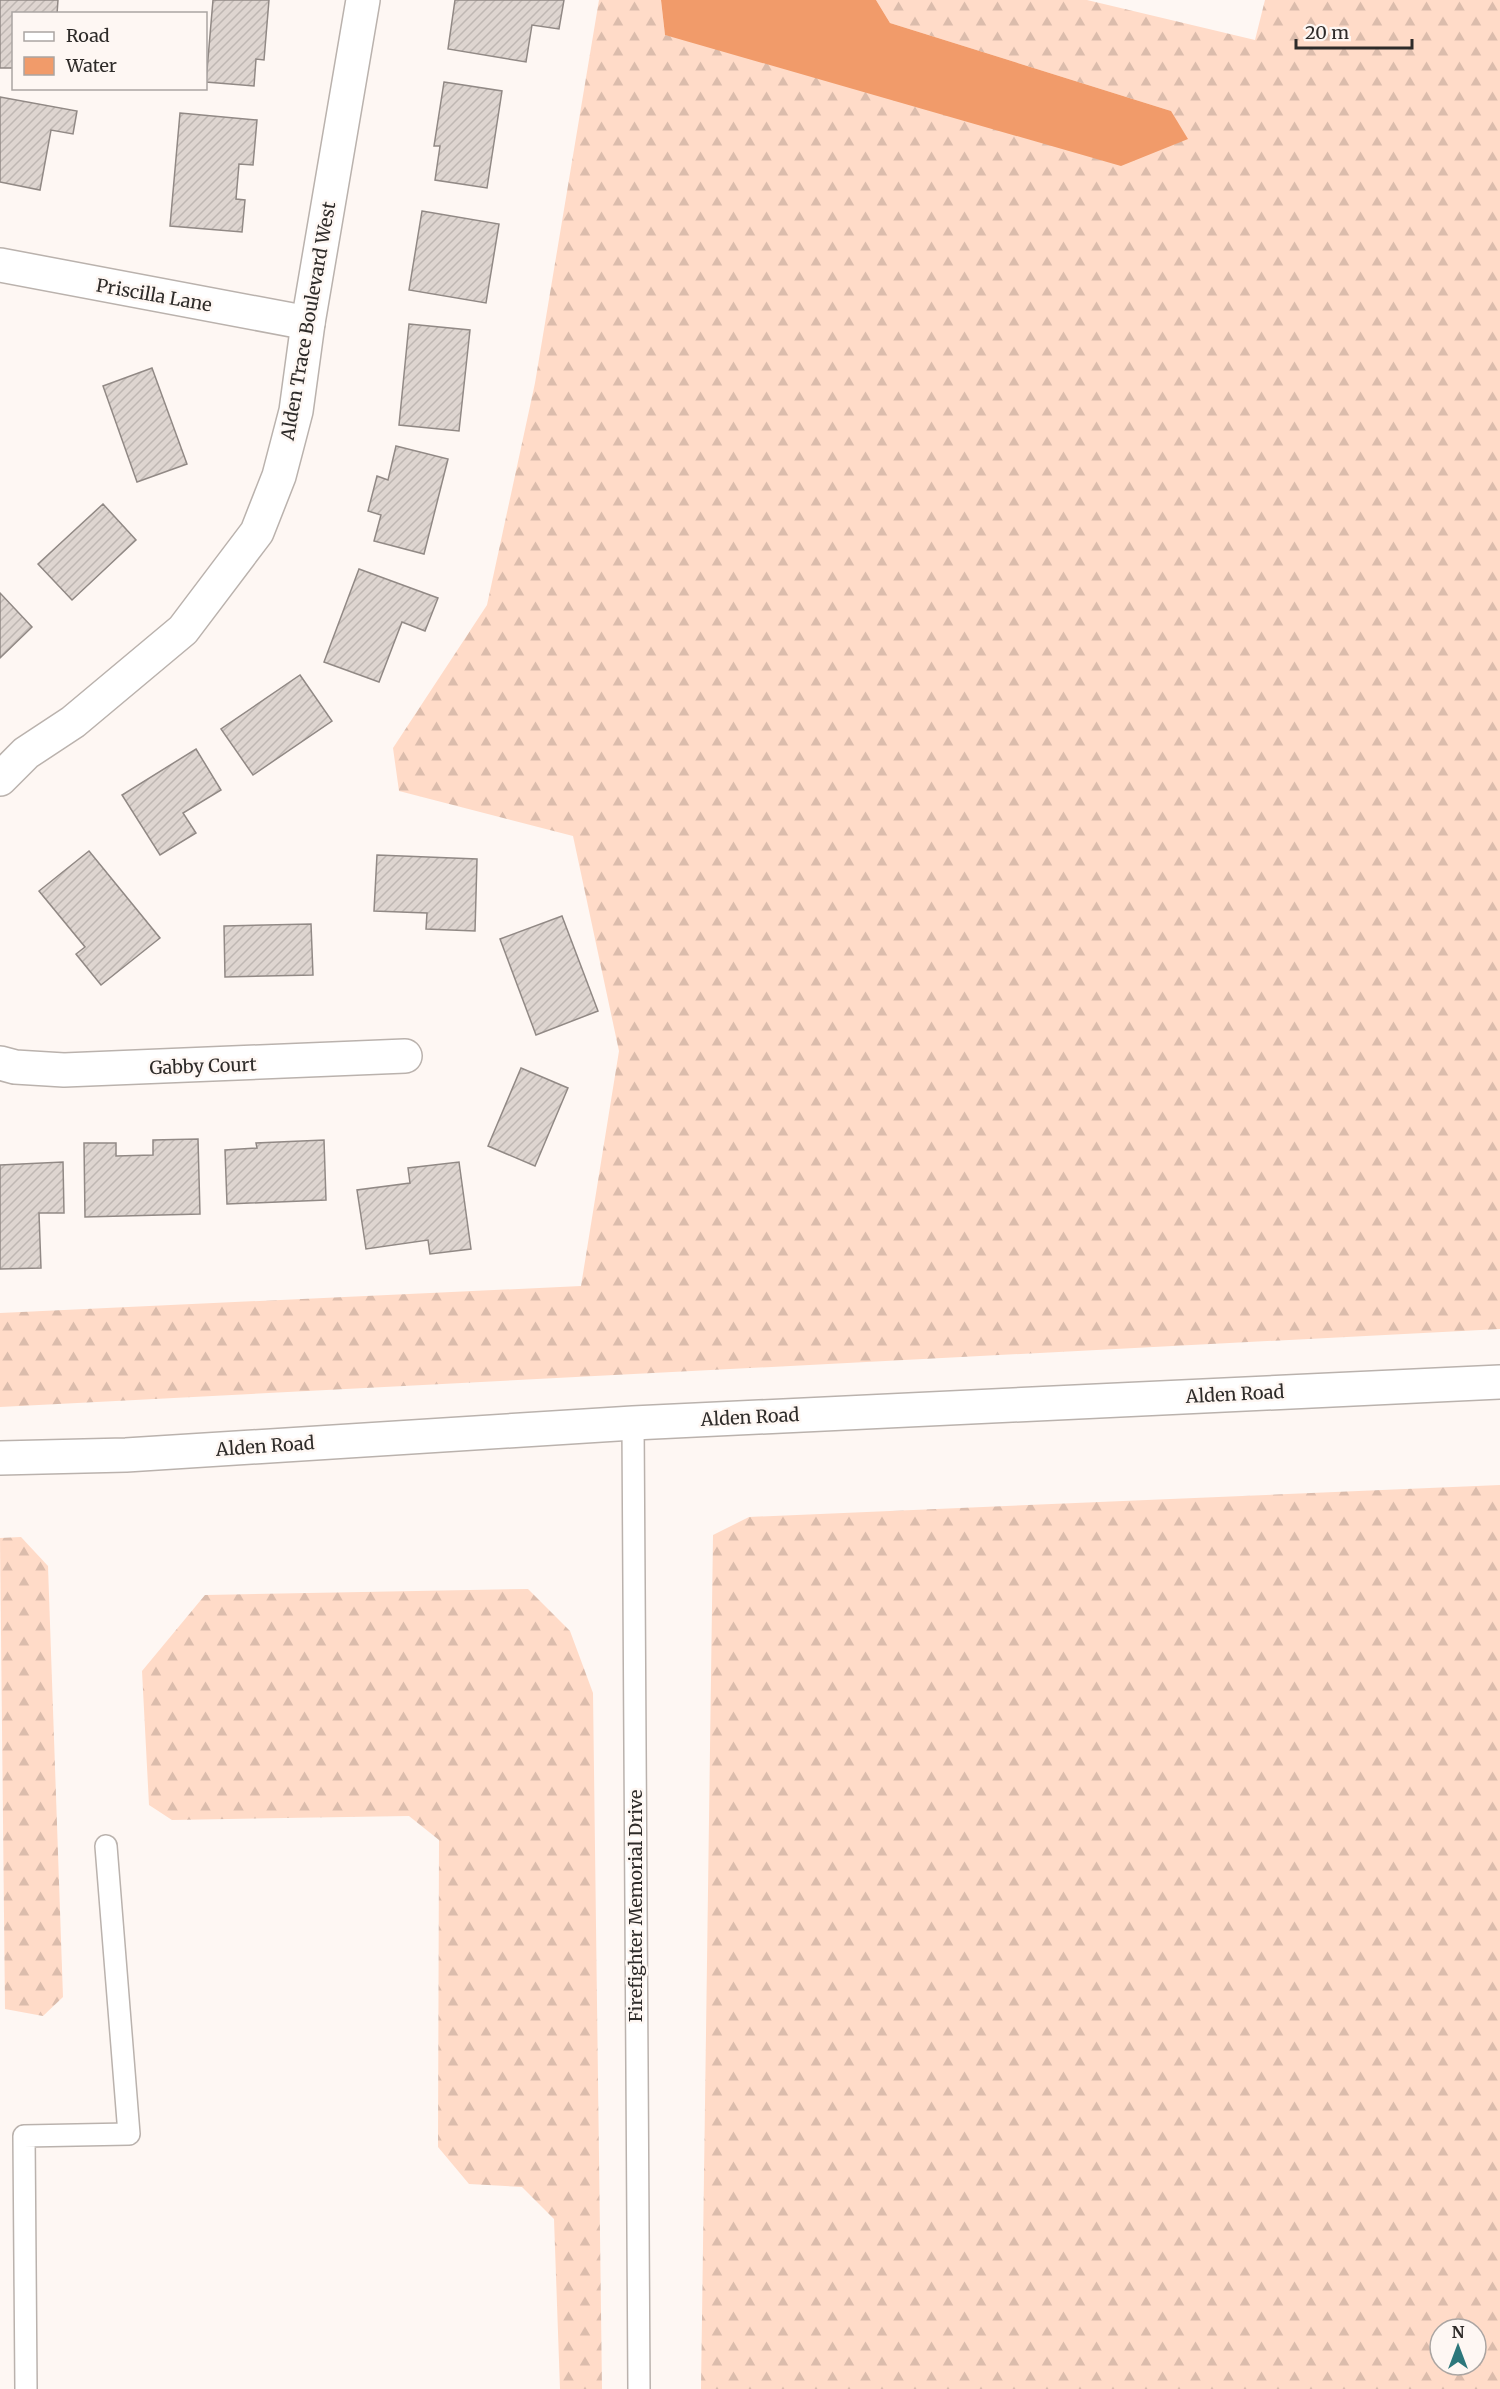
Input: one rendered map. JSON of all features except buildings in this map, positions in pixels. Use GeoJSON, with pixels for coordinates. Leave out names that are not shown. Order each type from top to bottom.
{"type":"FeatureCollection","features":[{"type":"Feature","properties":{"kind":"street","name":"Alden Trace Boulevard West"},"geometry":{"type":"LineString","coordinates":[[0,779],[26,753],[73,722],[183,630],[257,532],[279,476],[296,411],[308,323],[363,0]]}},
{"type":"Feature","properties":{"kind":"street","name":"Priscilla Lane"},"geometry":{"type":"LineString","coordinates":[[0,265],[308,323]]}},
{"type":"Feature","properties":{"kind":"street","name":"Gabby Court"},"geometry":{"type":"LineString","coordinates":[[0,1063],[15,1067],[64,1070],[405,1056]]}},
{"type":"Feature","properties":{"kind":"street","name":"Alden Road"},"geometry":{"type":"LineString","coordinates":[[0,1458],[126,1455],[633,1423],[1500,1382]]}},
{"type":"Feature","properties":{"kind":"lane","name":"Firefighter Memorial Drive"},"geometry":{"type":"LineString","coordinates":[[633,1423],[639,2389]]}},
{"type":"Feature","properties":{"kind":"lane"},"geometry":{"type":"LineString","coordinates":[[26,2389],[24,2136],[129,2134],[106,1846]]}},
{"type":"Feature","properties":{"kind":"green space"},"geometry":{"type":"Polygon","coordinates":[[[599,0],[661,0],[665,35],[1171,111],[890,23],[876,0],[1087,0],[1255,40],[1265,0],[1500,0],[1500,1329],[0,1407],[0,1313],[581,1286],[619,1051],[573,836],[399,791],[393,748],[487,605],[535,383],[599,0]]]}},
{"type":"Feature","properties":{"kind":"green space"},"geometry":{"type":"Polygon","coordinates":[[[1500,1485],[1500,2389],[701,2389],[713,1535],[749,1517],[1500,1485]]]}},
{"type":"Feature","properties":{"kind":"green space"},"geometry":{"type":"Polygon","coordinates":[[[21,1537],[48,1566],[63,1997],[43,2016],[5,2009],[0,1538],[21,1537]]]}},
{"type":"Feature","properties":{"kind":"green space"},"geometry":{"type":"Polygon","coordinates":[[[528,1589],[570,1631],[593,1693],[602,2389],[560,2389],[554,2219],[522,2187],[469,2184],[438,2147],[439,1840],[409,1816],[172,1820],[149,1805],[142,1671],[205,1595],[528,1589]]]}},
{"type":"Feature","properties":{"kind":"water"},"geometry":{"type":"Polygon","coordinates":[[[661,0],[876,0],[890,23],[1171,111],[1188,139],[1121,166],[665,35],[661,0]]]}}]}
